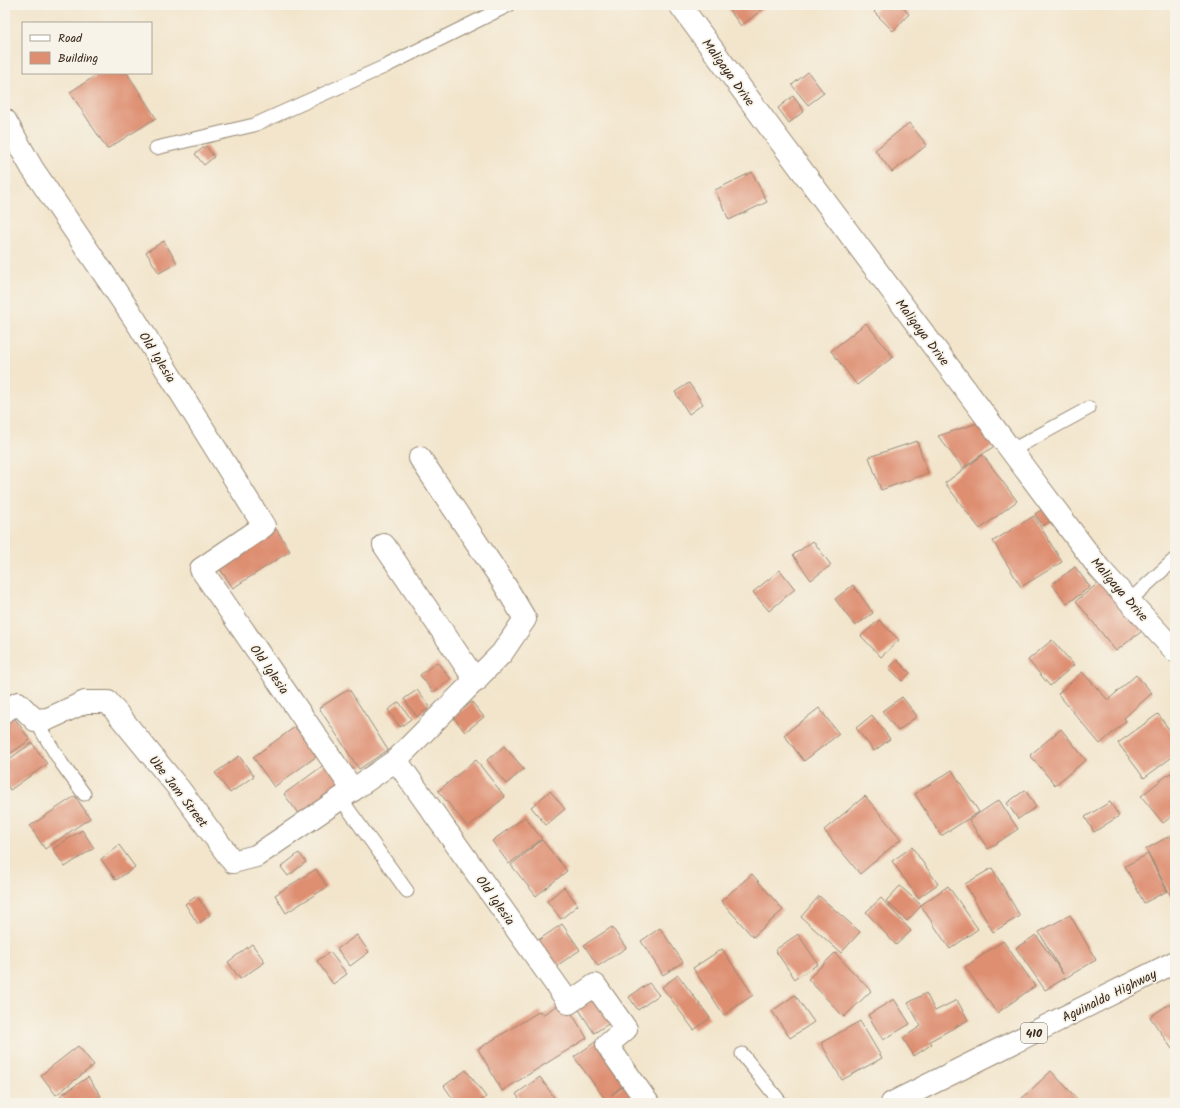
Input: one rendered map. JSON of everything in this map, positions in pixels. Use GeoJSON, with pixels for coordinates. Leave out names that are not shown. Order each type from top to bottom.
{"type":"FeatureCollection","features":[{"type":"Feature","properties":{"kind":"street","name":"Maligaya Drive"},"geometry":{"type":"LineString","coordinates":[[680,5],[768,126],[1099,568],[1175,651]]}},
{"type":"Feature","properties":{"kind":"street","name":"Old Iglesia"},"geometry":{"type":"LineString","coordinates":[[5,120],[32,168],[136,321],[264,526],[201,569],[347,794]]}},
{"type":"Feature","properties":{"kind":"street"},"geometry":{"type":"LineString","coordinates":[[347,794],[396,760],[476,681],[502,653],[525,619],[503,582],[420,458]]}},
{"type":"Feature","properties":{"kind":"street"},"geometry":{"type":"LineString","coordinates":[[384,545],[476,681]]}},
{"type":"Feature","properties":{"kind":"street","name":"Ube Jam Street"},"geometry":{"type":"LineString","coordinates":[[35,720],[48,719],[85,702],[108,702],[180,790],[233,862],[256,856],[347,794]]}},
{"type":"Feature","properties":{"kind":"street"},"geometry":{"type":"LineString","coordinates":[[5,711],[18,703],[35,720]]}},
{"type":"Feature","properties":{"kind":"street","name":"Old Iglesia"},"geometry":{"type":"LineString","coordinates":[[396,760],[569,1002],[595,985],[626,1029],[607,1045],[648,1103]]}},
{"type":"Feature","properties":{"kind":"street","name":"Aguinaldo Highway"},"geometry":{"type":"LineString","coordinates":[[892,1103],[1175,962]]}},
{"type":"Feature","properties":{"kind":"lane"},"geometry":{"type":"LineString","coordinates":[[156,148],[254,125],[386,66],[509,5]]}},
{"type":"Feature","properties":{"kind":"lane"},"geometry":{"type":"LineString","coordinates":[[1012,450],[1089,408]]}},
{"type":"Feature","properties":{"kind":"lane"},"geometry":{"type":"LineString","coordinates":[[1129,600],[1175,559]]}},
{"type":"Feature","properties":{"kind":"lane"},"geometry":{"type":"LineString","coordinates":[[35,720],[62,764],[84,794]]}},
{"type":"Feature","properties":{"kind":"lane"},"geometry":{"type":"LineString","coordinates":[[347,794],[407,891]]}},
{"type":"Feature","properties":{"kind":"lane"},"geometry":{"type":"LineString","coordinates":[[742,1054],[781,1103]]}},
{"type":"Feature","properties":{"kind":"building"},"geometry":{"type":"Polygon","coordinates":[[[729,5],[768,5],[741,26],[727,7],[729,5]]]}},
{"type":"Feature","properties":{"kind":"building"},"geometry":{"type":"Polygon","coordinates":[[[880,5],[900,5],[909,14],[893,31],[874,12],[880,5]]]}},
{"type":"Feature","properties":{"kind":"building"},"geometry":{"type":"Polygon","coordinates":[[[808,72],[824,93],[808,105],[792,85],[808,72]]]}},
{"type":"Feature","properties":{"kind":"building"},"geometry":{"type":"Polygon","coordinates":[[[98,74],[128,74],[156,118],[107,149],[70,92],[98,74]]]}},
{"type":"Feature","properties":{"kind":"building"},"geometry":{"type":"Polygon","coordinates":[[[793,96],[804,111],[789,123],[778,108],[793,96]]]}},
{"type":"Feature","properties":{"kind":"building"},"geometry":{"type":"Polygon","coordinates":[[[909,123],[927,145],[892,172],[875,150],[909,123]]]}},
{"type":"Feature","properties":{"kind":"building"},"geometry":{"type":"Polygon","coordinates":[[[206,146],[214,157],[204,165],[195,154],[206,146]]]}},
{"type":"Feature","properties":{"kind":"building"},"geometry":{"type":"Polygon","coordinates":[[[752,172],[767,202],[729,220],[715,190],[752,172]]]}},
{"type":"Feature","properties":{"kind":"building"},"geometry":{"type":"Polygon","coordinates":[[[164,241],[177,263],[159,273],[146,252],[164,241]]]}},
{"type":"Feature","properties":{"kind":"building"},"geometry":{"type":"Polygon","coordinates":[[[866,323],[893,357],[857,385],[831,351],[866,323]]]}},
{"type":"Feature","properties":{"kind":"building"},"geometry":{"type":"Polygon","coordinates":[[[689,383],[703,404],[689,414],[675,392],[689,383]]]}},
{"type":"Feature","properties":{"kind":"building"},"geometry":{"type":"Polygon","coordinates":[[[981,422],[997,444],[963,468],[938,436],[981,422]]]}},
{"type":"Feature","properties":{"kind":"building"},"geometry":{"type":"Polygon","coordinates":[[[917,441],[928,473],[881,490],[869,457],[917,441]]]}},
{"type":"Feature","properties":{"kind":"building"},"geometry":{"type":"Polygon","coordinates":[[[983,455],[1017,501],[980,529],[945,483],[983,455]]]}},
{"type":"Feature","properties":{"kind":"building"},"geometry":{"type":"Polygon","coordinates":[[[1047,506],[1054,519],[1043,526],[1035,514],[1047,506]]]}},
{"type":"Feature","properties":{"kind":"building"},"geometry":{"type":"Polygon","coordinates":[[[1034,516],[1062,562],[1021,587],[993,541],[1034,516]]]}},
{"type":"Feature","properties":{"kind":"building"},"geometry":{"type":"Polygon","coordinates":[[[276,529],[290,551],[233,588],[218,566],[276,529]]]}},
{"type":"Feature","properties":{"kind":"building"},"geometry":{"type":"Polygon","coordinates":[[[813,541],[831,565],[811,580],[793,555],[813,541]]]}},
{"type":"Feature","properties":{"kind":"building"},"geometry":{"type":"Polygon","coordinates":[[[1075,567],[1090,587],[1067,604],[1052,584],[1075,567]]]}},
{"type":"Feature","properties":{"kind":"building"},"geometry":{"type":"Polygon","coordinates":[[[780,570],[795,589],[769,611],[753,592],[780,570]]]}},
{"type":"Feature","properties":{"kind":"building"},"geometry":{"type":"Polygon","coordinates":[[[1106,577],[1146,628],[1116,651],[1076,601],[1106,577]]]}},
{"type":"Feature","properties":{"kind":"building"},"geometry":{"type":"Polygon","coordinates":[[[853,585],[873,613],[855,626],[835,599],[853,585]]]}},
{"type":"Feature","properties":{"kind":"building"},"geometry":{"type":"Polygon","coordinates":[[[879,620],[899,640],[881,657],[861,636],[879,620]]]}},
{"type":"Feature","properties":{"kind":"building"},"geometry":{"type":"Polygon","coordinates":[[[1052,640],[1074,665],[1050,686],[1028,660],[1052,640]]]}},
{"type":"Feature","properties":{"kind":"building"},"geometry":{"type":"Polygon","coordinates":[[[897,660],[910,673],[902,681],[889,668],[897,660]]]}},
{"type":"Feature","properties":{"kind":"building"},"geometry":{"type":"Polygon","coordinates":[[[437,662],[451,679],[433,692],[420,675],[437,662]]]}},
{"type":"Feature","properties":{"kind":"building"},"geometry":{"type":"Polygon","coordinates":[[[1082,672],[1108,700],[1136,675],[1152,693],[1124,718],[1126,721],[1100,744],[1058,694],[1082,672]]]}},
{"type":"Feature","properties":{"kind":"building"},"geometry":{"type":"Polygon","coordinates":[[[349,689],[388,750],[359,769],[319,708],[349,689]]]}},
{"type":"Feature","properties":{"kind":"building"},"geometry":{"type":"Polygon","coordinates":[[[417,690],[430,707],[417,717],[404,699],[417,690]]]}},
{"type":"Feature","properties":{"kind":"building"},"geometry":{"type":"Polygon","coordinates":[[[902,697],[917,716],[898,731],[882,711],[902,697]]]}},
{"type":"Feature","properties":{"kind":"building"},"geometry":{"type":"Polygon","coordinates":[[[399,702],[411,719],[400,727],[388,710],[399,702]]]}},
{"type":"Feature","properties":{"kind":"building"},"geometry":{"type":"Polygon","coordinates":[[[472,702],[484,717],[465,732],[453,717],[472,702]]]}},
{"type":"Feature","properties":{"kind":"building"},"geometry":{"type":"Polygon","coordinates":[[[819,708],[839,734],[804,761],[784,735],[819,708]]]}},
{"type":"Feature","properties":{"kind":"building"},"geometry":{"type":"Polygon","coordinates":[[[11,713],[30,740],[5,757],[5,717],[11,713]]]}},
{"type":"Feature","properties":{"kind":"building"},"geometry":{"type":"Polygon","coordinates":[[[1158,714],[1175,738],[1175,755],[1144,778],[1118,743],[1158,714]]]}},
{"type":"Feature","properties":{"kind":"building"},"geometry":{"type":"Polygon","coordinates":[[[872,715],[890,739],[874,751],[856,728],[872,715]]]}},
{"type":"Feature","properties":{"kind":"building"},"geometry":{"type":"Polygon","coordinates":[[[295,727],[317,756],[274,787],[253,757],[295,727]]]}},
{"type":"Feature","properties":{"kind":"building"},"geometry":{"type":"Polygon","coordinates":[[[1061,729],[1086,760],[1055,785],[1030,755],[1061,729]]]}},
{"type":"Feature","properties":{"kind":"building"},"geometry":{"type":"Polygon","coordinates":[[[32,743],[47,764],[10,790],[5,782],[5,762],[32,743]]]}},
{"type":"Feature","properties":{"kind":"building"},"geometry":{"type":"Polygon","coordinates":[[[504,746],[524,769],[506,784],[487,760],[504,746]]]}},
{"type":"Feature","properties":{"kind":"building"},"geometry":{"type":"Polygon","coordinates":[[[239,756],[254,776],[230,793],[215,773],[239,756]]]}},
{"type":"Feature","properties":{"kind":"building"},"geometry":{"type":"Polygon","coordinates":[[[476,760],[505,797],[468,827],[438,791],[476,760]]]}},
{"type":"Feature","properties":{"kind":"building"},"geometry":{"type":"Polygon","coordinates":[[[328,762],[347,788],[303,820],[284,794],[328,762]]]}},
{"type":"Feature","properties":{"kind":"building"},"geometry":{"type":"Polygon","coordinates":[[[952,770],[979,812],[941,836],[915,794],[952,770]]]}},
{"type":"Feature","properties":{"kind":"building"},"geometry":{"type":"Polygon","coordinates":[[[1170,773],[1175,780],[1175,814],[1163,823],[1141,796],[1170,773]]]}},
{"type":"Feature","properties":{"kind":"building"},"geometry":{"type":"Polygon","coordinates":[[[1025,790],[1036,807],[1018,819],[1007,803],[1025,790]]]}},
{"type":"Feature","properties":{"kind":"building"},"geometry":{"type":"Polygon","coordinates":[[[550,791],[565,809],[546,825],[531,807],[550,791]]]}},
{"type":"Feature","properties":{"kind":"building"},"geometry":{"type":"Polygon","coordinates":[[[75,796],[90,818],[45,849],[30,826],[75,796]]]}},
{"type":"Feature","properties":{"kind":"building"},"geometry":{"type":"Polygon","coordinates":[[[865,796],[901,839],[860,874],[824,830],[865,796]]]}},
{"type":"Feature","properties":{"kind":"building"},"geometry":{"type":"Polygon","coordinates":[[[999,800],[1018,829],[988,849],[969,820],[999,800]]]}},
{"type":"Feature","properties":{"kind":"building"},"geometry":{"type":"Polygon","coordinates":[[[1110,802],[1119,816],[1094,832],[1085,817],[1110,802]]]}},
{"type":"Feature","properties":{"kind":"building"},"geometry":{"type":"Polygon","coordinates":[[[525,817],[542,839],[509,864],[492,841],[525,817]]]}},
{"type":"Feature","properties":{"kind":"building"},"geometry":{"type":"Polygon","coordinates":[[[82,830],[94,848],[65,867],[53,849],[82,830]]]}},
{"type":"Feature","properties":{"kind":"building"},"geometry":{"type":"Polygon","coordinates":[[[1175,833],[1175,904],[1146,849],[1175,833]]]}},
{"type":"Feature","properties":{"kind":"building"},"geometry":{"type":"Polygon","coordinates":[[[542,840],[567,871],[536,896],[511,865],[542,840]]]}},
{"type":"Feature","properties":{"kind":"building"},"geometry":{"type":"Polygon","coordinates":[[[119,845],[135,867],[116,880],[101,859],[119,845]]]}},
{"type":"Feature","properties":{"kind":"building"},"geometry":{"type":"Polygon","coordinates":[[[912,847],[938,884],[918,898],[892,861],[912,847]]]}},
{"type":"Feature","properties":{"kind":"building"},"geometry":{"type":"Polygon","coordinates":[[[299,853],[306,862],[288,876],[281,867],[299,853]]]}},
{"type":"Feature","properties":{"kind":"building"},"geometry":{"type":"Polygon","coordinates":[[[1148,854],[1167,891],[1144,903],[1125,866],[1148,854]]]}},
{"type":"Feature","properties":{"kind":"building"},"geometry":{"type":"Polygon","coordinates":[[[992,868],[1020,916],[993,932],[965,884],[992,868]]]}},
{"type":"Feature","properties":{"kind":"building"},"geometry":{"type":"Polygon","coordinates":[[[316,869],[327,887],[286,913],[275,895],[316,869]]]}},
{"type":"Feature","properties":{"kind":"building"},"geometry":{"type":"Polygon","coordinates":[[[752,874],[783,910],[753,937],[721,901],[752,874]]]}},
{"type":"Feature","properties":{"kind":"building"},"geometry":{"type":"Polygon","coordinates":[[[900,886],[921,905],[948,886],[978,929],[950,949],[921,906],[907,921],[886,901],[900,886]]]}},
{"type":"Feature","properties":{"kind":"building"},"geometry":{"type":"Polygon","coordinates":[[[564,887],[578,905],[561,919],[547,901],[564,887]]]}},
{"type":"Feature","properties":{"kind":"building"},"geometry":{"type":"Polygon","coordinates":[[[197,896],[210,915],[198,924],[185,904],[197,896]]]}},
{"type":"Feature","properties":{"kind":"building"},"geometry":{"type":"Polygon","coordinates":[[[819,896],[860,932],[841,953],[801,917],[819,896]]]}},
{"type":"Feature","properties":{"kind":"building"},"geometry":{"type":"Polygon","coordinates":[[[881,898],[911,931],[896,945],[866,912],[881,898]]]}},
{"type":"Feature","properties":{"kind":"building"},"geometry":{"type":"Polygon","coordinates":[[[1070,915],[1096,960],[1045,990],[1016,948],[1036,935],[1063,974],[1039,932],[1070,915]]]}},
{"type":"Feature","properties":{"kind":"building"},"geometry":{"type":"Polygon","coordinates":[[[562,924],[580,950],[555,967],[537,941],[562,924]]]}},
{"type":"Feature","properties":{"kind":"building"},"geometry":{"type":"Polygon","coordinates":[[[612,927],[626,948],[598,966],[584,945],[612,927]]]}},
{"type":"Feature","properties":{"kind":"building"},"geometry":{"type":"Polygon","coordinates":[[[660,928],[683,962],[663,975],[641,941],[660,928]]]}},
{"type":"Feature","properties":{"kind":"building"},"geometry":{"type":"Polygon","coordinates":[[[798,934],[818,964],[795,979],[775,950],[798,934]]]}},
{"type":"Feature","properties":{"kind":"building"},"geometry":{"type":"Polygon","coordinates":[[[357,935],[369,952],[350,966],[337,949],[357,935]]]}},
{"type":"Feature","properties":{"kind":"building"},"geometry":{"type":"Polygon","coordinates":[[[1003,941],[1035,986],[997,1013],[965,967],[1003,941]]]}},
{"type":"Feature","properties":{"kind":"building"},"geometry":{"type":"Polygon","coordinates":[[[252,944],[265,962],[240,979],[228,962],[252,944]]]}},
{"type":"Feature","properties":{"kind":"building"},"geometry":{"type":"Polygon","coordinates":[[[722,949],[753,995],[724,1015],[693,968],[722,949]]]}},
{"type":"Feature","properties":{"kind":"building"},"geometry":{"type":"Polygon","coordinates":[[[330,952],[347,974],[333,984],[317,961],[330,952]]]}},
{"type":"Feature","properties":{"kind":"building"},"geometry":{"type":"Polygon","coordinates":[[[835,953],[871,991],[844,1017],[808,979],[835,953]]]}},
{"type":"Feature","properties":{"kind":"building"},"geometry":{"type":"Polygon","coordinates":[[[678,975],[710,1018],[694,1030],[662,987],[678,975]]]}},
{"type":"Feature","properties":{"kind":"building"},"geometry":{"type":"Polygon","coordinates":[[[649,983],[659,995],[638,1010],[629,997],[649,983]]]}},
{"type":"Feature","properties":{"kind":"building"},"geometry":{"type":"Polygon","coordinates":[[[926,993],[935,1011],[957,1000],[968,1020],[930,1041],[932,1044],[914,1056],[903,1038],[921,1026],[908,1003],[926,993]]]}},
{"type":"Feature","properties":{"kind":"building"},"geometry":{"type":"Polygon","coordinates":[[[795,995],[814,1022],[790,1038],[772,1011],[795,995]]]}},
{"type":"Feature","properties":{"kind":"building"},"geometry":{"type":"Polygon","coordinates":[[[598,996],[613,1021],[594,1033],[578,1008],[598,996]]]}},
{"type":"Feature","properties":{"kind":"building"},"geometry":{"type":"Polygon","coordinates":[[[894,999],[910,1024],[883,1040],[868,1015],[894,999]]]}},
{"type":"Feature","properties":{"kind":"building"},"geometry":{"type":"Polygon","coordinates":[[[1175,1000],[1175,1047],[1172,1049],[1150,1017],[1175,1000]]]}},
{"type":"Feature","properties":{"kind":"building"},"geometry":{"type":"Polygon","coordinates":[[[564,1001],[587,1038],[502,1091],[478,1049],[540,1011],[542,1015],[564,1001]]]}},
{"type":"Feature","properties":{"kind":"building"},"geometry":{"type":"Polygon","coordinates":[[[860,1021],[882,1058],[842,1080],[821,1043],[860,1021]]]}},
{"type":"Feature","properties":{"kind":"building"},"geometry":{"type":"Polygon","coordinates":[[[598,1040],[629,1081],[611,1095],[631,1081],[645,1103],[608,1103],[574,1057],[598,1040]]]}},
{"type":"Feature","properties":{"kind":"building"},"geometry":{"type":"Polygon","coordinates":[[[78,1046],[94,1065],[56,1095],[41,1075],[78,1046]]]}},
{"type":"Feature","properties":{"kind":"building"},"geometry":{"type":"Polygon","coordinates":[[[466,1070],[486,1097],[478,1103],[456,1103],[444,1086],[466,1070]]]}},
{"type":"Feature","properties":{"kind":"building"},"geometry":{"type":"Polygon","coordinates":[[[1051,1071],[1081,1103],[1017,1103],[1051,1071]]]}},
{"type":"Feature","properties":{"kind":"building"},"geometry":{"type":"Polygon","coordinates":[[[88,1077],[101,1096],[90,1103],[65,1103],[60,1096],[88,1077]]]}},
{"type":"Feature","properties":{"kind":"building"},"geometry":{"type":"Polygon","coordinates":[[[540,1077],[558,1103],[522,1103],[516,1094],[540,1077]]]}}]}
